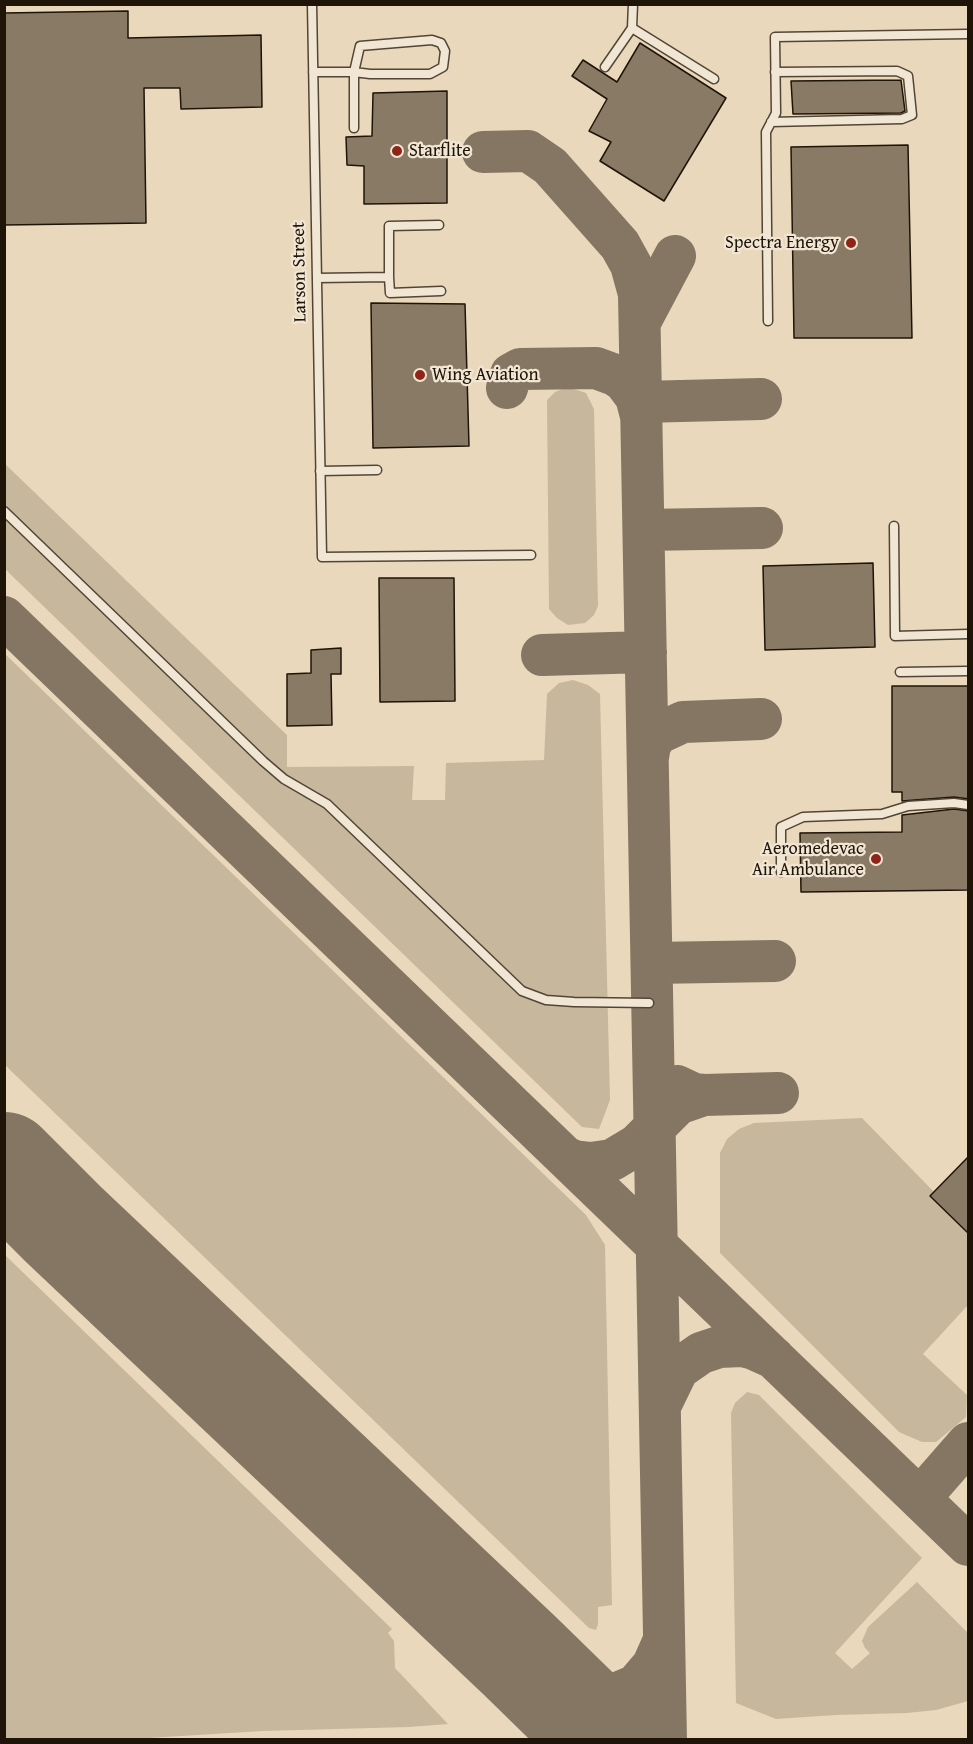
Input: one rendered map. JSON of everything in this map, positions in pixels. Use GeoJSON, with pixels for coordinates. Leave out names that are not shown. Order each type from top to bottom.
{"type":"FeatureCollection","features":[{"type":"Feature","properties":{"kind":"lane","name":"Larson Street"},"geometry":{"type":"LineString","coordinates":[[312,4],[322,558],[531,555]]}},
{"type":"Feature","properties":{"kind":"lane"},"geometry":{"type":"LineString","coordinates":[[606,67],[632,28],[633,4]]}},
{"type":"Feature","properties":{"kind":"lane"},"geometry":{"type":"LineString","coordinates":[[632,28],[714,79]]}},
{"type":"Feature","properties":{"kind":"lane"},"geometry":{"type":"LineString","coordinates":[[768,321],[766,132],[776,113],[775,37],[969,34]]}},
{"type":"Feature","properties":{"kind":"lane"},"geometry":{"type":"LineString","coordinates":[[313,72],[354,72],[430,74],[443,67],[445,51],[441,43],[432,40],[360,46],[354,72],[354,128]]}},
{"type":"Feature","properties":{"kind":"lane"},"geometry":{"type":"LineString","coordinates":[[771,122],[902,119],[912,115],[908,76],[897,71],[775,72]]}},
{"type":"Feature","properties":{"kind":"lane"},"geometry":{"type":"LineString","coordinates":[[439,225],[388,226],[389,277],[390,293],[441,291]]}},
{"type":"Feature","properties":{"kind":"lane"},"geometry":{"type":"LineString","coordinates":[[317,278],[389,277]]}},
{"type":"Feature","properties":{"kind":"lane"},"geometry":{"type":"LineString","coordinates":[[320,471],[377,470]]}},
{"type":"Feature","properties":{"kind":"lane"},"geometry":{"type":"LineString","coordinates":[[4,511],[263,761],[284,779],[327,804],[522,991],[546,1000],[649,1003]]}},
{"type":"Feature","properties":{"kind":"lane"},"geometry":{"type":"LineString","coordinates":[[894,525],[895,636],[969,634]]}},
{"type":"Feature","properties":{"kind":"lane"},"geometry":{"type":"LineString","coordinates":[[900,672],[969,672]]}},
{"type":"Feature","properties":{"kind":"lane"},"geometry":{"type":"LineString","coordinates":[[781,872],[781,827],[803,817],[882,814],[908,806],[954,803],[969,805]]}},
{"type":"Feature","properties":{"kind":"shaded area"},"geometry":{"type":"Polygon","coordinates":[[[568,387],[586,393],[594,409],[598,606],[594,615],[585,623],[568,625],[549,609],[547,400],[555,392],[568,387]]]}},
{"type":"Feature","properties":{"kind":"shaded area"},"geometry":{"type":"Polygon","coordinates":[[[4,463],[287,735],[287,767],[414,766],[412,800],[445,800],[446,763],[544,760],[547,694],[559,683],[573,680],[588,685],[600,694],[610,1100],[599,1129],[582,1127],[5,569],[4,463]]]}},
{"type":"Feature","properties":{"kind":"shaded area"},"geometry":{"type":"Polygon","coordinates":[[[4,653],[586,1215],[605,1245],[612,1605],[598,1607],[596,1630],[589,1628],[5,1065],[4,653]]]}},
{"type":"Feature","properties":{"kind":"shaded area"},"geometry":{"type":"Polygon","coordinates":[[[862,1118],[934,1192],[930,1196],[968,1234],[968,1305],[923,1354],[967,1395],[966,1417],[936,1442],[922,1442],[899,1432],[720,1253],[720,1153],[727,1139],[739,1129],[754,1123],[862,1118]]]}},
{"type":"Feature","properties":{"kind":"shaded area"},"geometry":{"type":"Polygon","coordinates":[[[5,1255],[392,1629],[388,1633],[394,1641],[395,1668],[448,1724],[263,1731],[116,1740],[8,1740],[5,1737],[5,1255]]]}},
{"type":"Feature","properties":{"kind":"shaded area"},"geometry":{"type":"Polygon","coordinates":[[[747,1392],[759,1395],[922,1558],[835,1653],[852,1669],[870,1653],[862,1641],[868,1627],[917,1582],[968,1633],[968,1701],[936,1710],[907,1713],[776,1719],[736,1703],[731,1413],[735,1403],[747,1392]]]}},
{"type":"Feature","properties":{"kind":"building"},"geometry":{"type":"Polygon","coordinates":[[[128,11],[128,38],[261,35],[262,107],[181,109],[180,88],[144,88],[146,223],[4,225],[4,13],[128,11]]]}},
{"type":"Feature","properties":{"kind":"building"},"geometry":{"type":"Polygon","coordinates":[[[640,43],[726,98],[664,201],[600,161],[611,142],[589,131],[607,99],[572,76],[583,60],[617,82],[640,43]]]}},
{"type":"Feature","properties":{"kind":"building"},"geometry":{"type":"Polygon","coordinates":[[[901,80],[905,111],[901,113],[793,114],[791,81],[901,80]]]}},
{"type":"Feature","properties":{"kind":"building","name":"Starflite"},"geometry":{"type":"Polygon","coordinates":[[[447,91],[447,203],[364,204],[364,166],[347,165],[346,137],[372,136],[373,93],[447,91]]]}},
{"type":"Feature","properties":{"kind":"building","name":"Spectra Energy"},"geometry":{"type":"Polygon","coordinates":[[[908,145],[912,338],[794,338],[791,147],[908,145]]]}},
{"type":"Feature","properties":{"kind":"building","name":"Wing Aviation"},"geometry":{"type":"Polygon","coordinates":[[[371,303],[465,304],[469,446],[373,448],[371,303]]]}},
{"type":"Feature","properties":{"kind":"building"},"geometry":{"type":"Polygon","coordinates":[[[873,563],[875,647],[765,650],[763,566],[873,563]]]}},
{"type":"Feature","properties":{"kind":"building"},"geometry":{"type":"Polygon","coordinates":[[[379,578],[454,578],[455,701],[380,702],[379,578]]]}},
{"type":"Feature","properties":{"kind":"building"},"geometry":{"type":"Polygon","coordinates":[[[341,648],[341,674],[331,674],[332,725],[287,726],[287,674],[311,673],[311,650],[341,648]]]}},
{"type":"Feature","properties":{"kind":"building"},"geometry":{"type":"Polygon","coordinates":[[[892,686],[969,686],[969,799],[954,797],[902,801],[902,792],[892,792],[892,686]]]}},
{"type":"Feature","properties":{"kind":"building"},"geometry":{"type":"Polygon","coordinates":[[[954,809],[969,811],[969,890],[801,892],[800,833],[902,832],[902,815],[954,809]]]}},
{"type":"Feature","properties":{"kind":"building"},"geometry":{"type":"Polygon","coordinates":[[[969,1156],[969,1234],[930,1196],[969,1156]]]}},
{"type":"Feature","properties":{"kind":"taxiway"},"geometry":{"type":"LineString","coordinates":[[483,152],[528,151],[550,166],[620,245],[631,265],[639,294],[666,1740]]}},
{"type":"Feature","properties":{"kind":"taxiway"},"geometry":{"type":"LineString","coordinates":[[640,322],[675,256]]}},
{"type":"Feature","properties":{"kind":"taxiway"},"geometry":{"type":"LineString","coordinates":[[507,388],[511,374],[520,369],[596,368],[624,381],[636,397],[641,416]]}},
{"type":"Feature","properties":{"kind":"taxiway"},"geometry":{"type":"LineString","coordinates":[[641,402],[761,399]]}},
{"type":"Feature","properties":{"kind":"taxiway"},"geometry":{"type":"LineString","coordinates":[[644,530],[762,528]]}},
{"type":"Feature","properties":{"kind":"taxiway"},"geometry":{"type":"LineString","coordinates":[[4,617],[968,1545]]}},
{"type":"Feature","properties":{"kind":"taxiway"},"geometry":{"type":"LineString","coordinates":[[542,655],[646,652]]}},
{"type":"Feature","properties":{"kind":"taxiway"},"geometry":{"type":"LineString","coordinates":[[648,757],[650,745],[657,734],[683,722],[761,719]]}},
{"type":"Feature","properties":{"kind":"taxiway"},"geometry":{"type":"LineString","coordinates":[[652,963],[775,961]]}},
{"type":"Feature","properties":{"kind":"taxiway"},"geometry":{"type":"LineString","coordinates":[[677,1086],[694,1094],[704,1095],[778,1093]]}},
{"type":"Feature","properties":{"kind":"taxiway"},"geometry":{"type":"LineString","coordinates":[[565,1157],[574,1161],[591,1163],[612,1160],[637,1145],[678,1104],[704,1095]]}},
{"type":"Feature","properties":{"kind":"taxiway"},"geometry":{"type":"LineString","coordinates":[[4,1180],[63,1224]]}},
{"type":"Feature","properties":{"kind":"taxiway"},"geometry":{"type":"LineString","coordinates":[[660,1406],[678,1369],[701,1353],[719,1347],[742,1346],[774,1358]]}},
{"type":"Feature","properties":{"kind":"taxiway"},"geometry":{"type":"LineString","coordinates":[[920,1498],[968,1443]]}},
{"type":"Feature","properties":{"kind":"taxiway"},"geometry":{"type":"LineString","coordinates":[[570,1740],[636,1685],[653,1665],[664,1640]]}},
{"type":"Feature","properties":{"kind":"taxiway"},"geometry":{"type":"LineString","coordinates":[[520,1656],[560,1691],[578,1697],[608,1697],[632,1687]]}},
{"type":"Feature","properties":{"kind":"runway"},"geometry":{"type":"LineString","coordinates":[[4,1165],[63,1224],[606,1740]]}},
{"type":"Feature","properties":{"kind":"place","name":"Starflite"},"geometry":{"type":"Point","coordinates":[397,151]}},
{"type":"Feature","properties":{"kind":"place","name":"Spectra Energy"},"geometry":{"type":"Point","coordinates":[851,243]}},
{"type":"Feature","properties":{"kind":"place","name":"Wing Aviation"},"geometry":{"type":"Point","coordinates":[420,375]}},
{"type":"Feature","properties":{"kind":"place","name":"Aeromedevac Air Ambulance"},"geometry":{"type":"Point","coordinates":[876,859]}}]}
